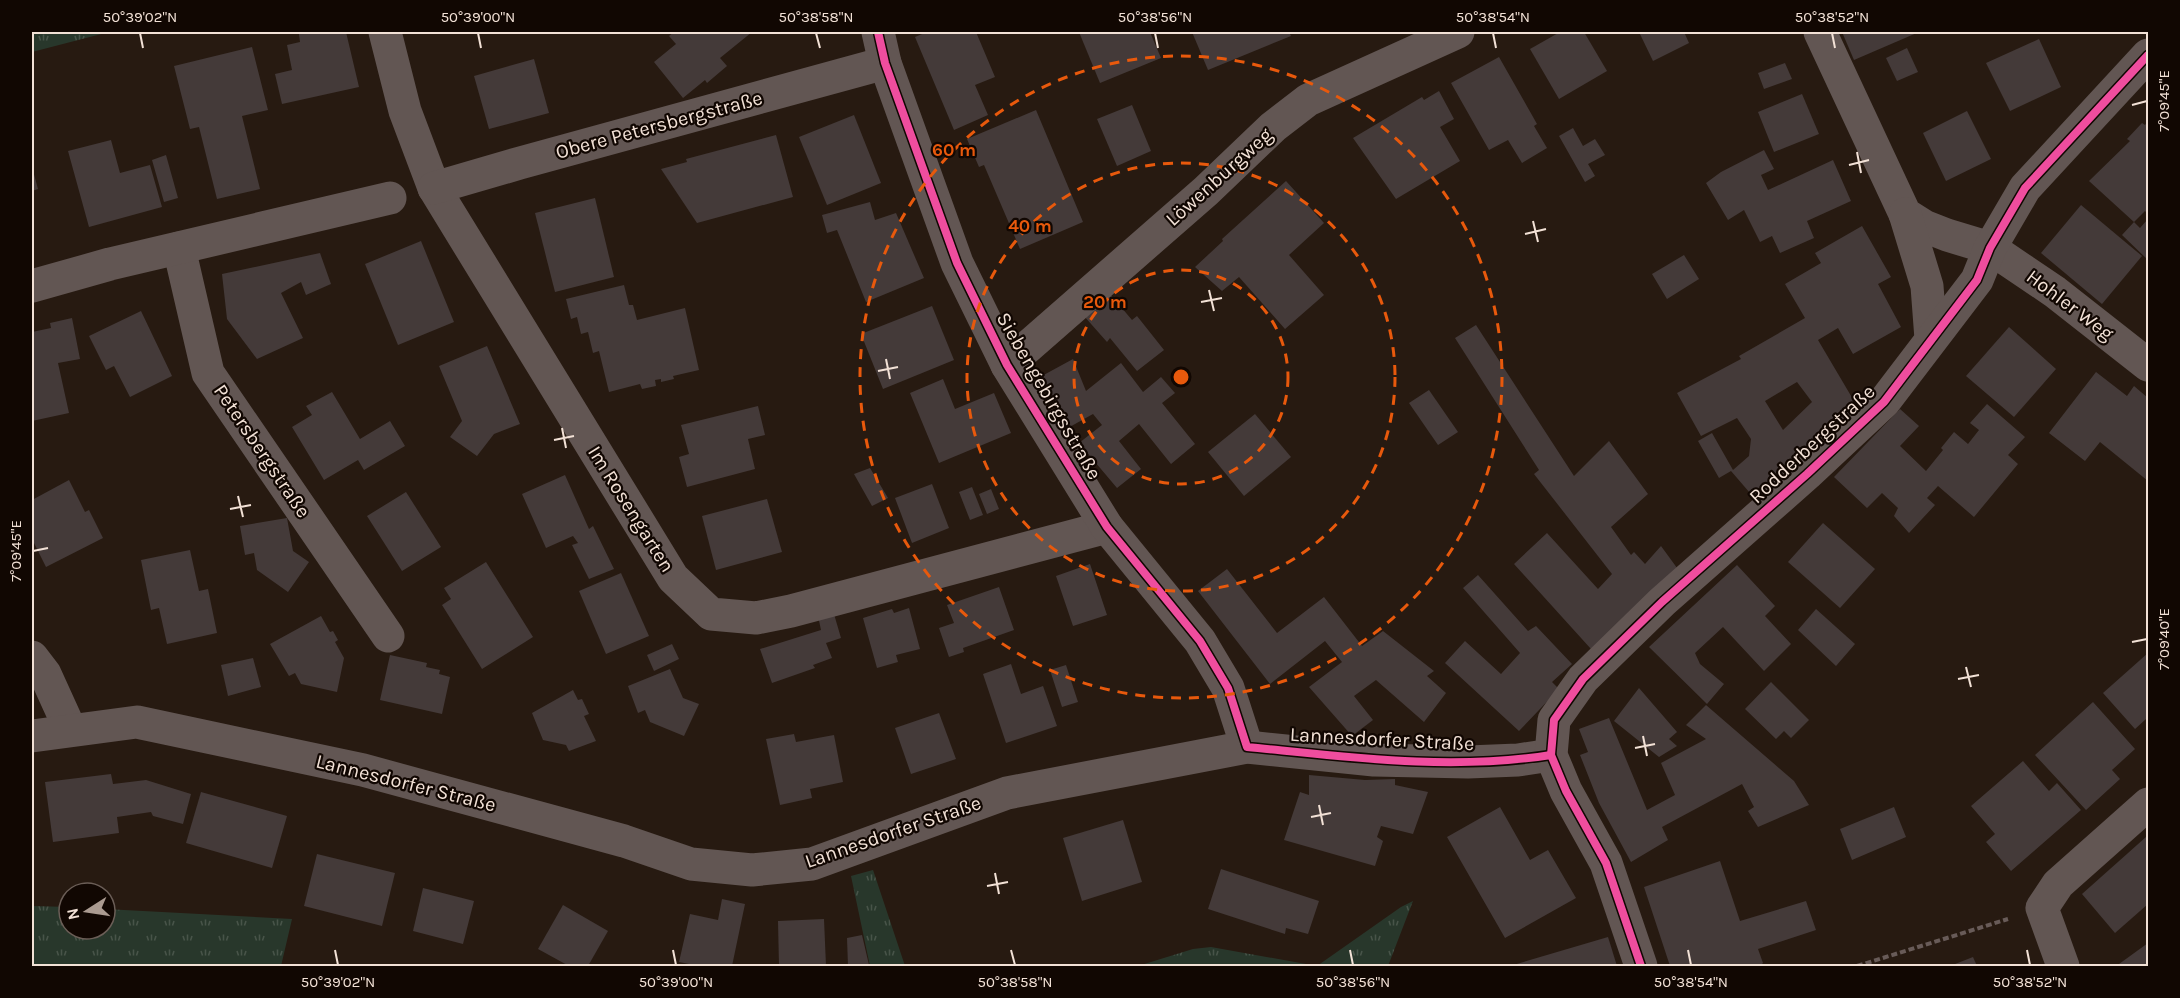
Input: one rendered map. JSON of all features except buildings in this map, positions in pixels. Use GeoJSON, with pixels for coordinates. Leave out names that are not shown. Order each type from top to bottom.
{"type":"FeatureCollection","features":[{"type":"Feature","properties":{"kind":"street","name":"Im Rosengarten"},"geometry":{"type":"LineString","coordinates":[[385,32],[405,111],[434,188],[672,578],[711,614],[756,618],[792,611],[1107,527]]}},
{"type":"Feature","properties":{"kind":"street","name":"Löwenburgweg"},"geometry":{"type":"LineString","coordinates":[[1007,365],[1206,191],[1273,127],[1308,100],[1458,32]]}},
{"type":"Feature","properties":{"kind":"street"},"geometry":{"type":"LineString","coordinates":[[1820,32],[1905,214],[1927,286],[1931,339]]}},
{"type":"Feature","properties":{"kind":"street","name":"Obere Petersbergstraße"},"geometry":{"type":"LineString","coordinates":[[434,188],[881,47]]}},
{"type":"Feature","properties":{"kind":"street","name":"Siebengebirgsstraße"},"geometry":{"type":"LineString","coordinates":[[881,47],[957,263],[1007,365],[1107,527],[1200,641],[1227,688],[1247,747]]}},
{"type":"Feature","properties":{"kind":"street","name":"Rodderbergstraße"},"geometry":{"type":"LineString","coordinates":[[1551,755],[1554,720],[1583,679],[1662,602],[1807,474],[1884,402],[1977,280],[1990,248],[2025,188],[2148,55]]}},
{"type":"Feature","properties":{"kind":"street"},"geometry":{"type":"LineString","coordinates":[[32,286],[110,264],[390,198]]}},
{"type":"Feature","properties":{"kind":"street","name":"Hohler Weg"},"geometry":{"type":"LineString","coordinates":[[1905,214],[1924,226],[1990,248],[2055,292],[2148,365]]}},
{"type":"Feature","properties":{"kind":"street","name":"Petersbergstraße"},"geometry":{"type":"LineString","coordinates":[[179,248],[208,372],[388,636]]}},
{"type":"Feature","properties":{"kind":"street"},"geometry":{"type":"LineString","coordinates":[[32,657],[45,674],[70,729]]}},
{"type":"Feature","properties":{"kind":"street","name":"Lannesdorfer Straße"},"geometry":{"type":"LineString","coordinates":[[32,736],[70,729],[137,722],[363,770],[624,841],[691,864],[752,870],[812,864],[1007,792],[1247,747],[1374,760],[1468,762],[1518,760],[1551,755]]}},
{"type":"Feature","properties":{"kind":"street"},"geometry":{"type":"LineString","coordinates":[[1551,755],[1566,791],[1606,863],[1641,966]]}},
{"type":"Feature","properties":{"kind":"street"},"geometry":{"type":"LineString","coordinates":[[2063,966],[2042,908],[2058,884],[2148,804]]}},
{"type":"Feature","properties":{"kind":"path"},"geometry":{"type":"LineString","coordinates":[[1857,966],[2042,908]]}},
{"type":"Feature","properties":{"kind":"green space"},"geometry":{"type":"Polygon","coordinates":[[[32,32],[109,32],[32,52],[32,32]]]}},
{"type":"Feature","properties":{"kind":"green space"},"geometry":{"type":"Polygon","coordinates":[[[873,870],[905,966],[870,966],[851,876],[873,870]]]}},
{"type":"Feature","properties":{"kind":"green space"},"geometry":{"type":"Polygon","coordinates":[[[1413,901],[1388,966],[1317,966],[1401,907],[1413,901]]]}},
{"type":"Feature","properties":{"kind":"green space"},"geometry":{"type":"Polygon","coordinates":[[[32,906],[57,907],[57,941],[117,941],[117,910],[292,919],[281,966],[32,966],[32,906]]]}},
{"type":"Feature","properties":{"kind":"green space"},"geometry":{"type":"Polygon","coordinates":[[[1211,947],[1317,966],[1138,966],[1193,949],[1211,947]]]}},
{"type":"Feature","properties":{"kind":"cycle path"},"geometry":{"type":"LineString","coordinates":[[878,32],[885,63],[957,263],[1007,365],[1107,527],[1200,641],[1228,688],[1247,747],[1399,761],[1475,762],[1551,755]]}},
{"type":"Feature","properties":{"kind":"cycle path"},"geometry":{"type":"LineString","coordinates":[[1641,966],[1606,863],[1566,791],[1551,755],[1554,720],[1583,679],[1662,602],[1807,474],[1884,402],[1977,280],[1990,248],[2025,188],[2148,55]]}}]}
